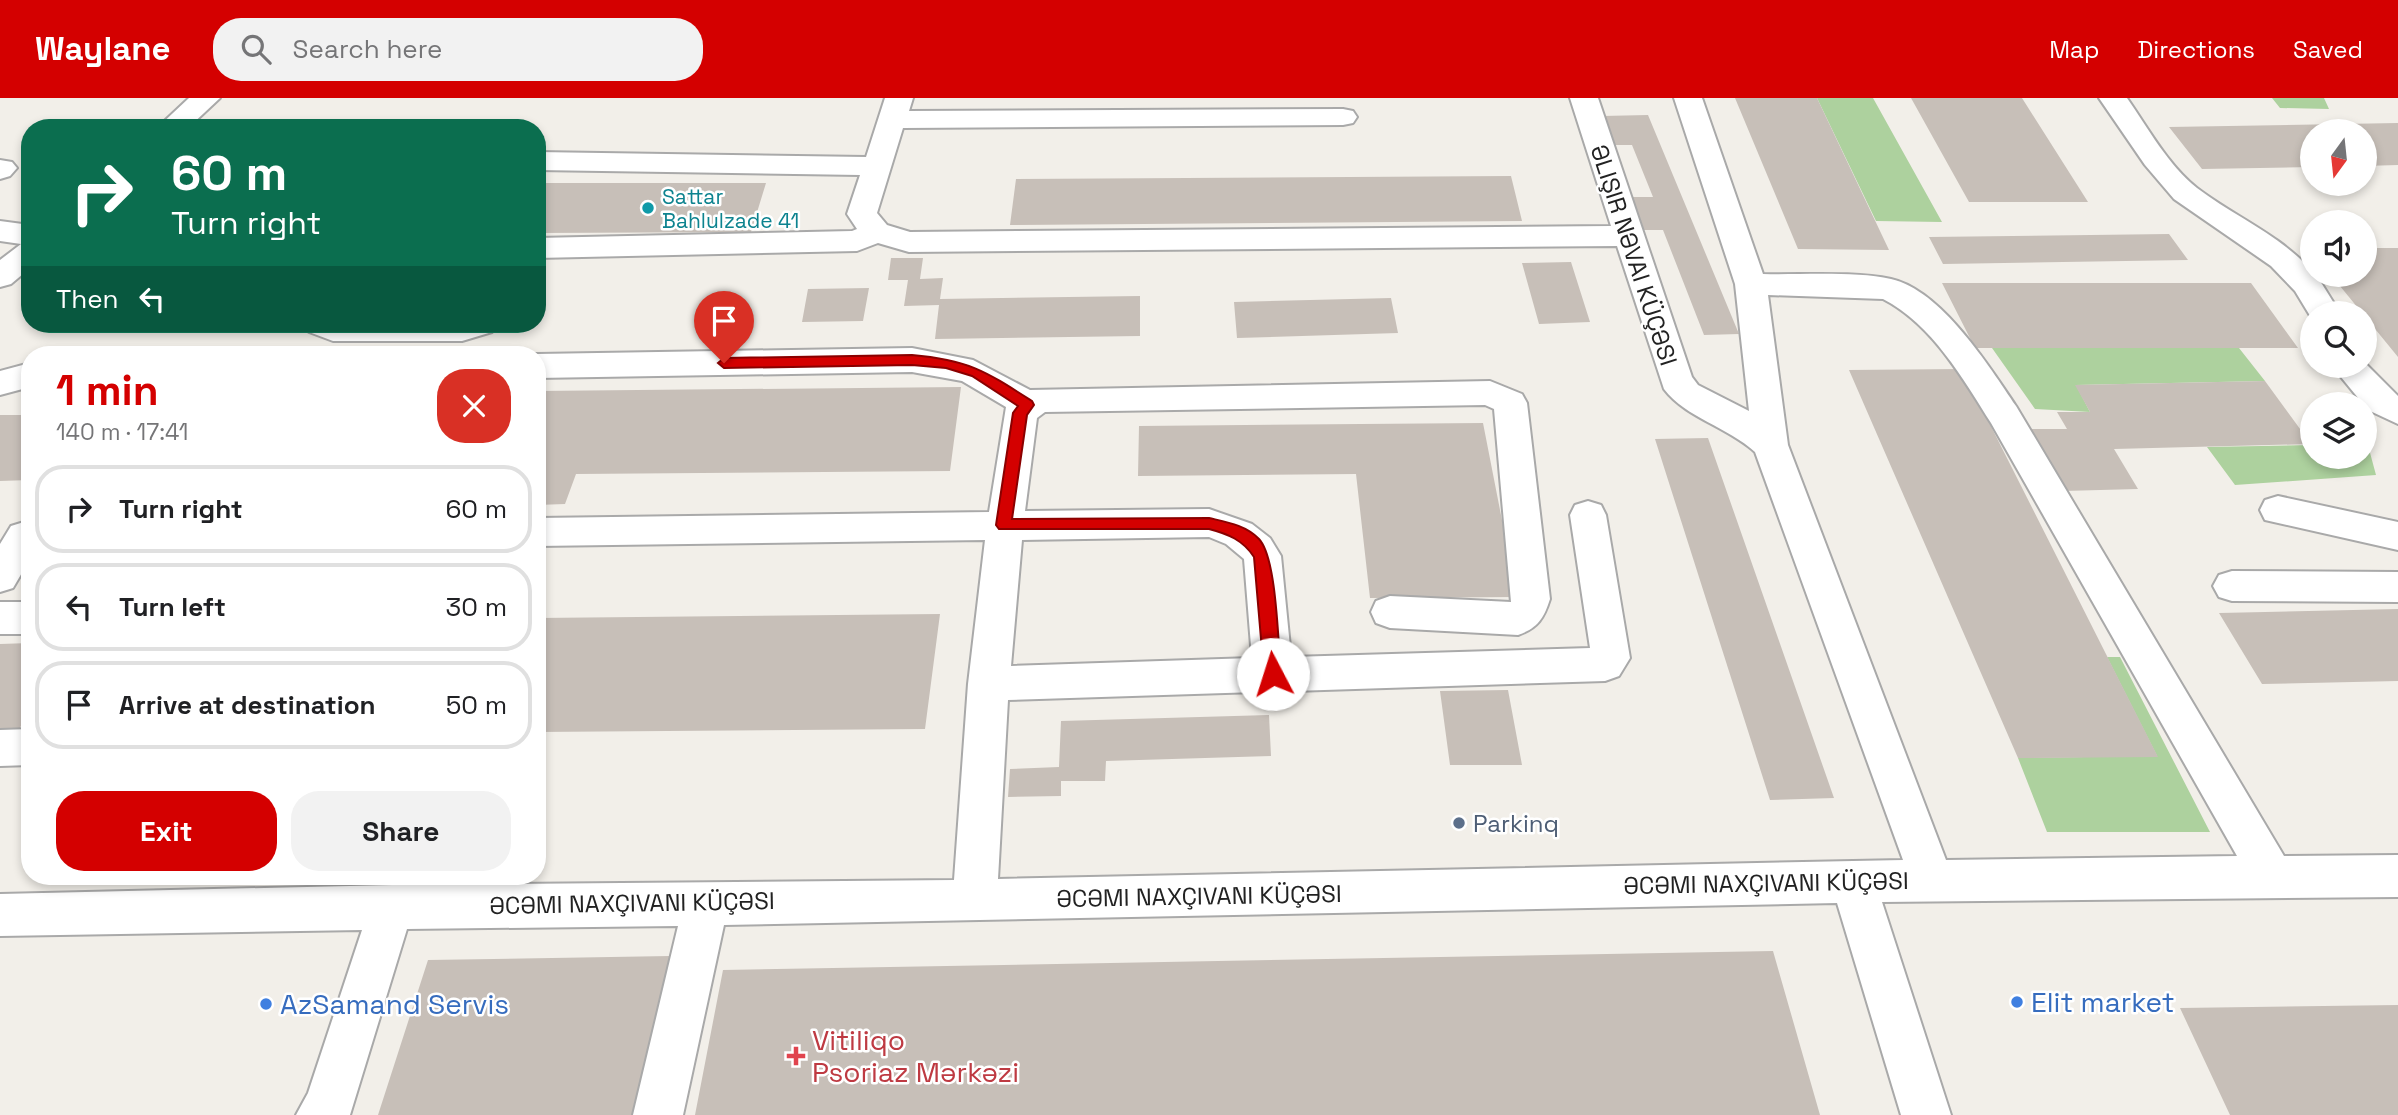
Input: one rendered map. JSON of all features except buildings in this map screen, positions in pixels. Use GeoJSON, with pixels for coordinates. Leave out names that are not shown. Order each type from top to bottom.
{"type":"FeatureCollection","features":[{"type":"Feature","properties":{"kind":"street"},"geometry":{"type":"LineString","coordinates":[[182,119],[206,98]]}},
{"type":"Feature","properties":{"kind":"street","name":"ƏLIŞIR NƏVAI KÜÇƏSI"},"geometry":{"type":"LineString","coordinates":[[1584,98],[1676,381],[1686,394],[1750,427],[1770,445]]}},
{"type":"Feature","properties":{"kind":"street"},"geometry":{"type":"LineString","coordinates":[[1688,98],[1751,284],[1770,445],[1932,880]]}},
{"type":"Feature","properties":{"kind":"street"},"geometry":{"type":"LineString","coordinates":[[2113,98],[2165,172],[2187,194],[2255,237],[2283,259],[2319,301]]}},
{"type":"Feature","properties":{"kind":"street"},"geometry":{"type":"LineString","coordinates":[[1343,117],[895,109],[862,214],[876,232],[909,242],[1627,236]]}},
{"type":"Feature","properties":{"kind":"street"},"geometry":{"type":"LineString","coordinates":[[546,161],[877,166]]}},
{"type":"Feature","properties":{"kind":"street"},"geometry":{"type":"LineString","coordinates":[[0,231],[21,233]]}},
{"type":"Feature","properties":{"kind":"street"},"geometry":{"type":"LineString","coordinates":[[546,248],[857,241],[876,232]]}},
{"type":"Feature","properties":{"kind":"street"},"geometry":{"type":"LineString","coordinates":[[0,277],[21,259]]}},
{"type":"Feature","properties":{"kind":"street"},"geometry":{"type":"LineString","coordinates":[[1751,284],[1889,289],[1911,300],[1930,316],[1964,355],[2004,415],[2272,876]]}},
{"type":"Feature","properties":{"kind":"street"},"geometry":{"type":"LineString","coordinates":[[546,366],[923,361],[946,363],[977,372],[1027,405]]}},
{"type":"Feature","properties":{"kind":"street"},"geometry":{"type":"LineString","coordinates":[[0,383],[21,377]]}},
{"type":"Feature","properties":{"kind":"street"},"geometry":{"type":"LineString","coordinates":[[2360,378],[2380,401],[2398,412]]}},
{"type":"Feature","properties":{"kind":"street"},"geometry":{"type":"LineString","coordinates":[[975,901],[988,684],[1004,525],[1020,413],[1027,405],[1037,400],[1051,399],[1490,393],[1502,397],[1510,403],[1531,598],[1527,611],[1518,619],[1390,612]]}},
{"type":"Feature","properties":{"kind":"street"},"geometry":{"type":"LineString","coordinates":[[2278,510],[2398,536]]}},
{"type":"Feature","properties":{"kind":"street"},"geometry":{"type":"LineString","coordinates":[[988,684],[1605,664],[1610,658],[1609,645],[1588,515]]}},
{"type":"Feature","properties":{"kind":"street"},"geometry":{"type":"LineString","coordinates":[[546,533],[1209,523],[1233,530],[1253,543],[1262,556],[1273,674]]}},
{"type":"Feature","properties":{"kind":"street"},"geometry":{"type":"LineString","coordinates":[[0,577],[18,536]]}},
{"type":"Feature","properties":{"kind":"street"},"geometry":{"type":"LineString","coordinates":[[2232,586],[2398,587]]}},
{"type":"Feature","properties":{"kind":"street"},"geometry":{"type":"LineString","coordinates":[[0,618],[21,618]]}},
{"type":"Feature","properties":{"kind":"street"},"geometry":{"type":"LineString","coordinates":[[0,748],[21,747]]}},
{"type":"Feature","properties":{"kind":"street","name":"ƏCƏMI NAXÇIVANI KÜÇƏSI"},"geometry":{"type":"LineString","coordinates":[[0,915],[392,906],[975,901],[1853,881],[2398,876]]}},
{"type":"Feature","properties":{"kind":"street"},"geometry":{"type":"LineString","coordinates":[[1853,881],[1926,1115]]}},
{"type":"Feature","properties":{"kind":"street"},"geometry":{"type":"LineString","coordinates":[[658,1115],[706,902]]}},
{"type":"Feature","properties":{"kind":"street"},"geometry":{"type":"LineString","coordinates":[[321,1115],[328,1109],[392,906]]}},
{"type":"Feature","properties":{"kind":"green space"},"geometry":{"type":"Polygon","coordinates":[[[1817,98],[1873,98],[1942,222],[1876,221],[1817,98]]]}},
{"type":"Feature","properties":{"kind":"green space"},"geometry":{"type":"Polygon","coordinates":[[[2272,98],[2324,98],[2329,109],[2280,108],[2272,98]]]}},
{"type":"Feature","properties":{"kind":"green space"},"geometry":{"type":"Polygon","coordinates":[[[1992,348],[2239,348],[2265,381],[2076,385],[2090,412],[2035,409],[1992,348]]]}},
{"type":"Feature","properties":{"kind":"green space"},"geometry":{"type":"Polygon","coordinates":[[[2300,445],[2300,469],[2374,469],[2376,475],[2235,485],[2207,447],[2300,445]]]}},
{"type":"Feature","properties":{"kind":"green space"},"geometry":{"type":"Polygon","coordinates":[[[2107,657],[2120,657],[2210,832],[2047,832],[2018,758],[2157,756],[2107,657]]]}},
{"type":"Feature","properties":{"kind":"place","name":"Sattar Bahlulzade 41"},"geometry":{"type":"Point","coordinates":[648,208]}},
{"type":"Feature","properties":{"kind":"place","name":"Parkinq"},"geometry":{"type":"Point","coordinates":[1459,823]}},
{"type":"Feature","properties":{"kind":"place","name":"Elit market"},"geometry":{"type":"Point","coordinates":[2017,1002]}},
{"type":"Feature","properties":{"kind":"place","name":"AzSamand Servis"},"geometry":{"type":"Point","coordinates":[266,1004]}},
{"type":"Feature","properties":{"kind":"place","name":"Vitiliqo Psoriaz Mərkəzi"},"geometry":{"type":"Point","coordinates":[796,1056]}},
{"type":"Feature","properties":{"kind":"route"},"geometry":{"type":"LineString","coordinates":[[724,363],[912,360],[946,363],[977,372],[1027,405],[1020,413],[1004,525],[1209,523],[1233,530],[1253,543],[1262,556],[1273,674]]}}]}
